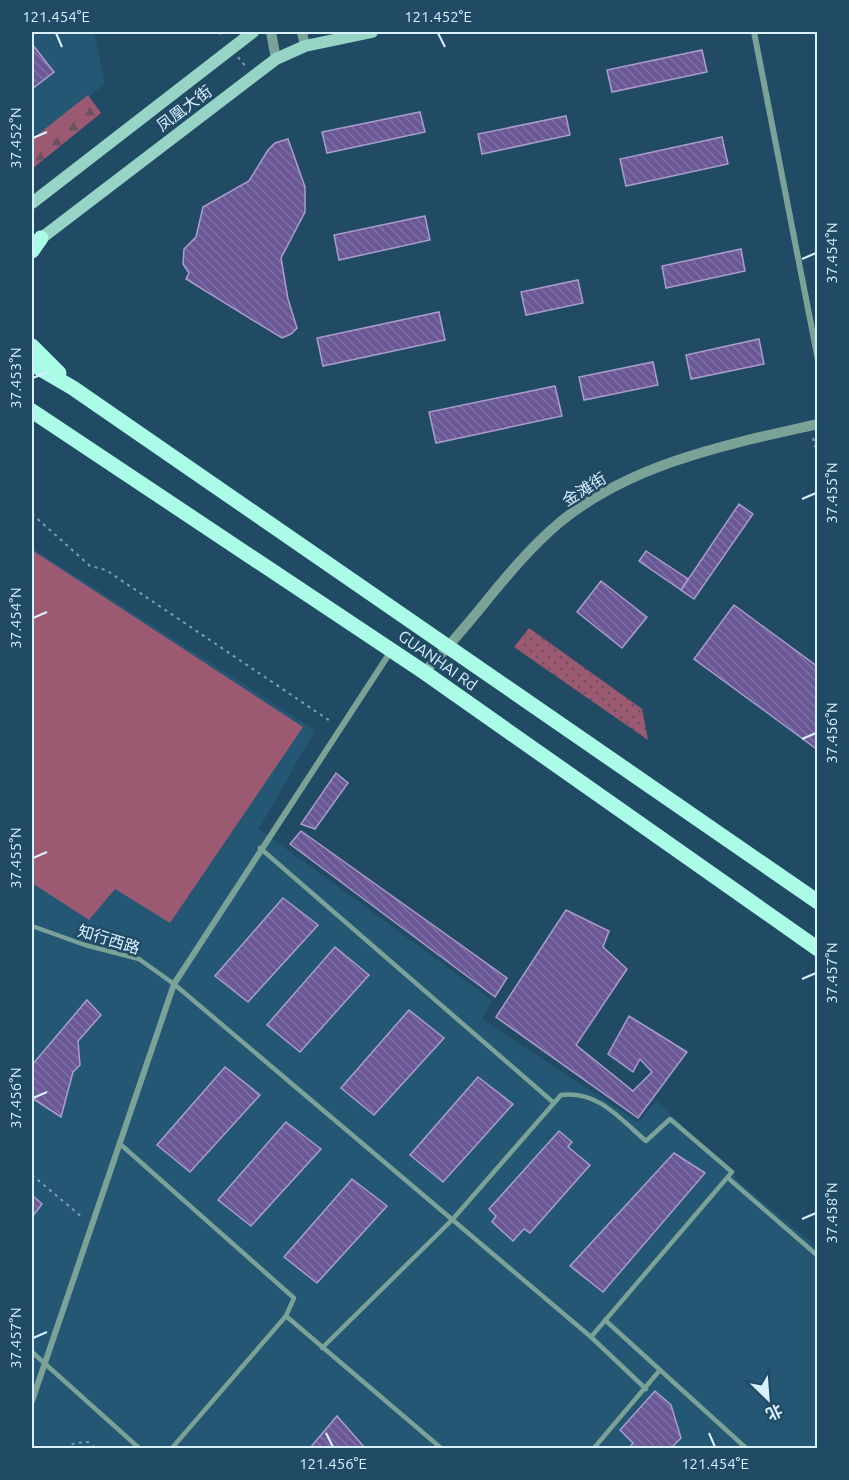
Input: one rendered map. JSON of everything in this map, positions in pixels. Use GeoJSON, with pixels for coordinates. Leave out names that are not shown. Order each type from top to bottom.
{"type":"FeatureCollection","features":[{"type":"Feature","properties":{"kind":"main road","name":"凤凰大街"},"geometry":{"type":"LineString","coordinates":[[32,203],[252,32]]}},
{"type":"Feature","properties":{"kind":"main road","name":"凤凰大街"},"geometry":{"type":"LineString","coordinates":[[36,242],[276,58],[305,46],[372,32]]}},
{"type":"Feature","properties":{"kind":"main road"},"geometry":{"type":"LineString","coordinates":[[32,250],[36,242]]}},
{"type":"Feature","properties":{"kind":"main road"},"geometry":{"type":"LineString","coordinates":[[32,346],[74,388]]}},
{"type":"Feature","properties":{"kind":"main road","name":"GUANHAI Rd"},"geometry":{"type":"LineString","coordinates":[[32,364],[74,388],[818,902]]}},
{"type":"Feature","properties":{"kind":"main road","name":"GUANHAI Rd"},"geometry":{"type":"LineString","coordinates":[[32,411],[424,672],[818,949]]}},
{"type":"Feature","properties":{"kind":"street"},"geometry":{"type":"LineString","coordinates":[[271,32],[276,58]]}},
{"type":"Feature","properties":{"kind":"street"},"geometry":{"type":"LineString","coordinates":[[302,32],[305,46]]}},
{"type":"Feature","properties":{"kind":"street"},"geometry":{"type":"LineString","coordinates":[[754,32],[818,360]]}},
{"type":"Feature","properties":{"kind":"street","name":"金滩街"},"geometry":{"type":"LineString","coordinates":[[424,672],[450,647],[515,568],[559,523],[603,492],[713,448],[818,424]]}},
{"type":"Feature","properties":{"kind":"street"},"geometry":{"type":"LineString","coordinates":[[32,1401],[174,984],[260,848],[391,650]]}},
{"type":"Feature","properties":{"kind":"lane"},"geometry":{"type":"LineString","coordinates":[[260,848],[554,1103]]}},
{"type":"Feature","properties":{"kind":"lane","name":"知行西路"},"geometry":{"type":"LineString","coordinates":[[32,926],[86,945],[140,959],[174,984],[591,1337],[646,1389]]}},
{"type":"Feature","properties":{"kind":"lane"},"geometry":{"type":"LineString","coordinates":[[322,1348],[452,1220],[561,1095],[578,1092],[599,1102],[646,1141],[670,1119],[732,1172],[591,1337]]}},
{"type":"Feature","properties":{"kind":"lane"},"geometry":{"type":"LineString","coordinates":[[119,1143],[294,1298],[286,1316],[172,1449]]}},
{"type":"Feature","properties":{"kind":"lane"},"geometry":{"type":"LineString","coordinates":[[728,1178],[818,1256]]}},
{"type":"Feature","properties":{"kind":"lane"},"geometry":{"type":"LineString","coordinates":[[286,1316],[441,1449]]}},
{"type":"Feature","properties":{"kind":"lane"},"geometry":{"type":"LineString","coordinates":[[605,1320],[746,1449]]}},
{"type":"Feature","properties":{"kind":"lane"},"geometry":{"type":"LineString","coordinates":[[32,1352],[139,1449]]}},
{"type":"Feature","properties":{"kind":"lane"},"geometry":{"type":"LineString","coordinates":[[594,1449],[660,1370]]}},
{"type":"Feature","properties":{"kind":"path"},"geometry":{"type":"LineString","coordinates":[[32,514],[90,566],[106,570],[330,721]]}},
{"type":"Feature","properties":{"kind":"path"},"geometry":{"type":"LineString","coordinates":[[32,1175],[92,1226]]}},
{"type":"Feature","properties":{"kind":"path"},"geometry":{"type":"LineString","coordinates":[[32,1440],[36,1449]]}},
{"type":"Feature","properties":{"kind":"path"},"geometry":{"type":"LineString","coordinates":[[65,1449],[75,1443],[88,1442],[95,1449]]}},
{"type":"Feature","properties":{"kind":"shaded area"},"geometry":{"type":"Polygon","coordinates":[[[32,32],[94,32],[105,84],[32,139],[32,32]]]}},
{"type":"Feature","properties":{"kind":"shaded area"},"geometry":{"type":"Polygon","coordinates":[[[32,548],[315,730],[259,829],[492,1000],[482,1019],[638,1122],[657,1101],[743,1185],[817,1247],[817,1448],[32,1448],[32,548]]]}},
{"type":"Feature","properties":{"kind":"green space"},"geometry":{"type":"Polygon","coordinates":[[[88,95],[101,113],[32,169],[32,139],[88,95]]]}},
{"type":"Feature","properties":{"kind":"green space"},"geometry":{"type":"Polygon","coordinates":[[[32,550],[303,727],[170,923],[115,889],[89,920],[32,883],[32,550]]]}},
{"type":"Feature","properties":{"kind":"green space"},"geometry":{"type":"Polygon","coordinates":[[[529,628],[642,709],[648,740],[514,647],[529,628]]]}},
{"type":"Feature","properties":{"kind":"building"},"geometry":{"type":"Polygon","coordinates":[[[32,44],[54,72],[32,89],[32,44]]]}},
{"type":"Feature","properties":{"kind":"building"},"geometry":{"type":"Polygon","coordinates":[[[702,50],[707,72],[612,92],[607,70],[702,50]]]}},
{"type":"Feature","properties":{"kind":"building"},"geometry":{"type":"Polygon","coordinates":[[[420,112],[425,132],[327,153],[322,132],[420,112]]]}},
{"type":"Feature","properties":{"kind":"building"},"geometry":{"type":"Polygon","coordinates":[[[566,116],[570,135],[482,154],[478,134],[566,116]]]}},
{"type":"Feature","properties":{"kind":"building"},"geometry":{"type":"Polygon","coordinates":[[[722,137],[728,164],[626,186],[620,159],[722,137]]]}},
{"type":"Feature","properties":{"kind":"building"},"geometry":{"type":"Polygon","coordinates":[[[288,139],[305,187],[305,212],[281,258],[288,299],[297,328],[282,338],[186,279],[189,273],[183,264],[184,249],[196,237],[203,207],[249,181],[268,150],[275,143],[288,139]]]}},
{"type":"Feature","properties":{"kind":"building"},"geometry":{"type":"Polygon","coordinates":[[[425,216],[430,240],[339,260],[334,235],[425,216]]]}},
{"type":"Feature","properties":{"kind":"building"},"geometry":{"type":"Polygon","coordinates":[[[741,249],[745,271],[666,288],[662,266],[741,249]]]}},
{"type":"Feature","properties":{"kind":"building"},"geometry":{"type":"Polygon","coordinates":[[[578,280],[583,303],[526,315],[521,292],[578,280]]]}},
{"type":"Feature","properties":{"kind":"building"},"geometry":{"type":"Polygon","coordinates":[[[439,312],[445,340],[323,366],[317,338],[439,312]]]}},
{"type":"Feature","properties":{"kind":"building"},"geometry":{"type":"Polygon","coordinates":[[[759,339],[764,364],[691,379],[686,355],[759,339]]]}},
{"type":"Feature","properties":{"kind":"building"},"geometry":{"type":"Polygon","coordinates":[[[653,362],[658,385],[584,400],[579,377],[653,362]]]}},
{"type":"Feature","properties":{"kind":"building"},"geometry":{"type":"Polygon","coordinates":[[[555,386],[562,416],[436,443],[429,412],[555,386]]]}},
{"type":"Feature","properties":{"kind":"building"},"geometry":{"type":"Polygon","coordinates":[[[739,504],[753,514],[694,599],[681,590],[739,504]]]}},
{"type":"Feature","properties":{"kind":"building"},"geometry":{"type":"Polygon","coordinates":[[[646,551],[688,579],[681,590],[639,561],[646,551]]]}},
{"type":"Feature","properties":{"kind":"building"},"geometry":{"type":"Polygon","coordinates":[[[601,581],[647,617],[622,648],[577,612],[601,581]]]}},
{"type":"Feature","properties":{"kind":"building"},"geometry":{"type":"Polygon","coordinates":[[[734,605],[818,667],[818,750],[694,659],[734,605]]]}},
{"type":"Feature","properties":{"kind":"building"},"geometry":{"type":"Polygon","coordinates":[[[336,773],[348,783],[315,829],[301,824],[336,773]]]}},
{"type":"Feature","properties":{"kind":"building"},"geometry":{"type":"Polygon","coordinates":[[[301,831],[507,978],[495,997],[290,844],[301,831]]]}},
{"type":"Feature","properties":{"kind":"building"},"geometry":{"type":"Polygon","coordinates":[[[283,898],[318,925],[248,1002],[215,976],[283,898]]]}},
{"type":"Feature","properties":{"kind":"building"},"geometry":{"type":"Polygon","coordinates":[[[566,910],[609,931],[603,947],[627,969],[576,1045],[633,1091],[652,1072],[640,1059],[633,1072],[608,1054],[629,1016],[687,1052],[638,1118],[496,1017],[566,910]]]}},
{"type":"Feature","properties":{"kind":"building"},"geometry":{"type":"Polygon","coordinates":[[[335,947],[369,975],[300,1052],[267,1025],[335,947]]]}},
{"type":"Feature","properties":{"kind":"building"},"geometry":{"type":"Polygon","coordinates":[[[87,1000],[101,1015],[78,1041],[80,1065],[73,1072],[61,1117],[32,1098],[32,1065],[87,1000]]]}},
{"type":"Feature","properties":{"kind":"building"},"geometry":{"type":"Polygon","coordinates":[[[409,1010],[444,1038],[374,1115],[341,1088],[409,1010]]]}},
{"type":"Feature","properties":{"kind":"building"},"geometry":{"type":"Polygon","coordinates":[[[225,1067],[260,1095],[190,1172],[157,1145],[225,1067]]]}},
{"type":"Feature","properties":{"kind":"building"},"geometry":{"type":"Polygon","coordinates":[[[478,1077],[513,1104],[443,1182],[410,1155],[478,1077]]]}},
{"type":"Feature","properties":{"kind":"building"},"geometry":{"type":"Polygon","coordinates":[[[286,1122],[321,1149],[251,1226],[218,1200],[286,1122]]]}},
{"type":"Feature","properties":{"kind":"building"},"geometry":{"type":"Polygon","coordinates":[[[559,1131],[572,1142],[568,1147],[590,1165],[530,1233],[524,1229],[513,1241],[492,1222],[496,1216],[489,1209],[559,1131]]]}},
{"type":"Feature","properties":{"kind":"building"},"geometry":{"type":"Polygon","coordinates":[[[674,1153],[705,1173],[603,1292],[570,1266],[674,1153]]]}},
{"type":"Feature","properties":{"kind":"building"},"geometry":{"type":"Polygon","coordinates":[[[352,1179],[387,1206],[317,1283],[284,1257],[352,1179]]]}},
{"type":"Feature","properties":{"kind":"building"},"geometry":{"type":"Polygon","coordinates":[[[32,1195],[42,1204],[32,1217],[32,1195]]]}},
{"type":"Feature","properties":{"kind":"building"},"geometry":{"type":"Polygon","coordinates":[[[655,1391],[671,1405],[681,1438],[671,1448],[629,1448],[633,1443],[620,1430],[655,1391]]]}},
{"type":"Feature","properties":{"kind":"building"},"geometry":{"type":"Polygon","coordinates":[[[337,1416],[365,1448],[310,1448],[337,1416]]]}}]}
